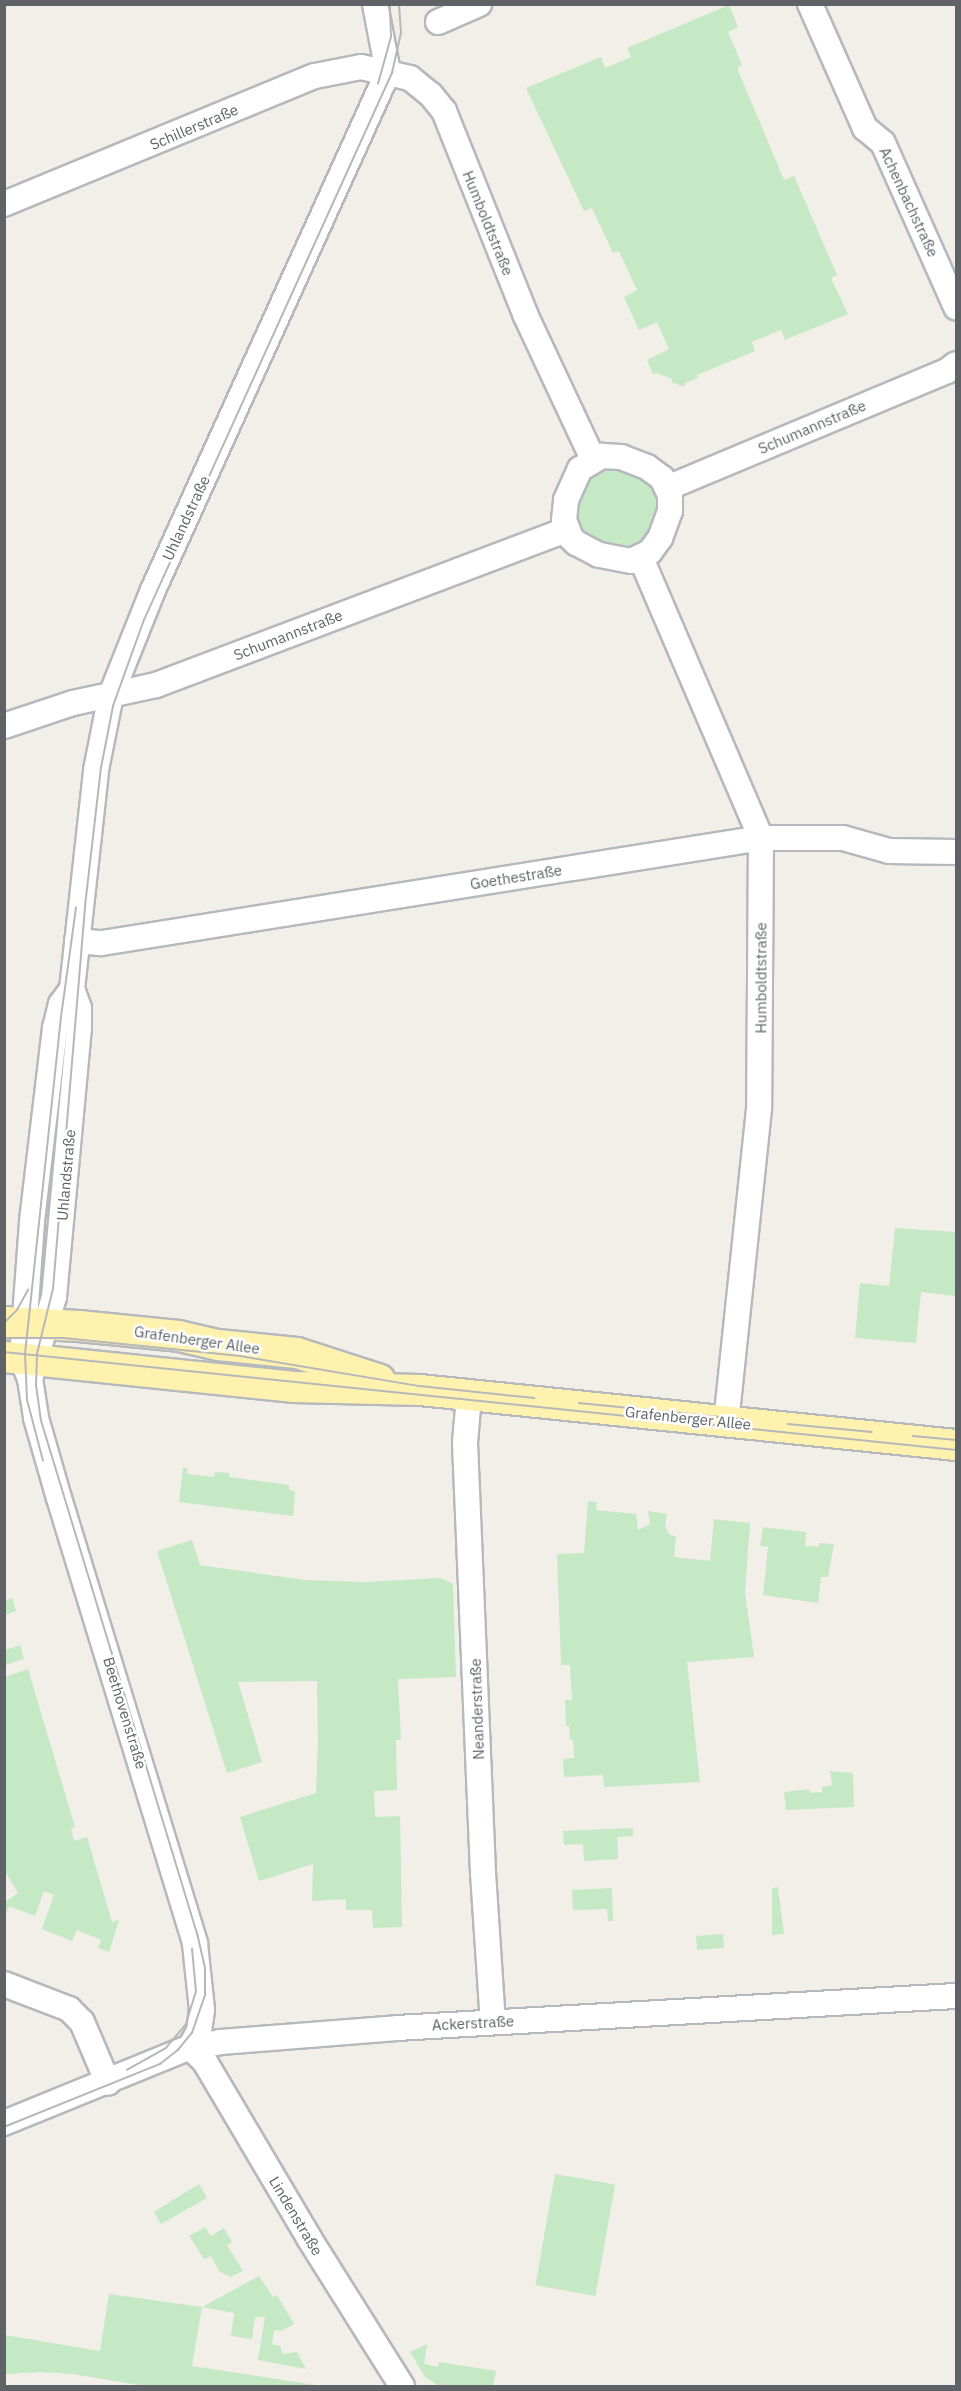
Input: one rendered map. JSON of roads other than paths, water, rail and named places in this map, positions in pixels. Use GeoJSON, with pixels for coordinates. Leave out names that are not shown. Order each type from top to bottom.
{"type":"FeatureCollection","features":[{"type":"Feature","properties":{"kind":"main road","name":"Grafenberger Allee"},"geometry":{"type":"LineString","coordinates":[[25,1323],[179,1336],[218,1345],[297,1353],[365,1376],[420,1390]]}},
{"type":"Feature","properties":{"kind":"main road","name":"Grafenberger Allee"},"geometry":{"type":"LineString","coordinates":[[23,1364],[294,1387],[420,1390],[957,1445]]}},
{"type":"Feature","properties":{"kind":"street"},"geometry":{"type":"LineString","coordinates":[[375,4],[388,72]]}},
{"type":"Feature","properties":{"kind":"street"},"geometry":{"type":"LineString","coordinates":[[438,22],[479,4]]}},
{"type":"Feature","properties":{"kind":"street","name":"Achenbachstraße"},"geometry":{"type":"LineString","coordinates":[[810,4],[865,128],[883,143],[957,306]]}},
{"type":"Feature","properties":{"kind":"street","name":"Schillerstraße"},"geometry":{"type":"LineString","coordinates":[[4,204],[315,76],[352,68],[388,72]]}},
{"type":"Feature","properties":{"kind":"street","name":"Humboldtstraße"},"geometry":{"type":"LineString","coordinates":[[388,72],[410,78],[444,111],[525,314],[593,459]]}},
{"type":"Feature","properties":{"kind":"street","name":"Uhlandstraße"},"geometry":{"type":"LineString","coordinates":[[23,1364],[25,1323],[54,1297],[79,1029],[78,1008],[72,989],[96,770],[111,695],[153,590],[388,72]]}},
{"type":"Feature","properties":{"kind":"street","name":"Schumannstraße"},"geometry":{"type":"LineString","coordinates":[[667,488],[957,364]]}},
{"type":"Feature","properties":{"kind":"street"},"geometry":{"type":"LineString","coordinates":[[611,456],[635,462],[657,473],[667,488],[671,503],[664,528],[655,547],[641,558],[623,562],[599,555],[576,543],[567,530],[563,510],[569,492],[580,469],[593,459],[611,456]]}},
{"type":"Feature","properties":{"kind":"street","name":"Schumannstraße"},"geometry":{"type":"LineString","coordinates":[[4,726],[73,703],[156,684],[567,530]]}},
{"type":"Feature","properties":{"kind":"street","name":"Humboldtstraße"},"geometry":{"type":"LineString","coordinates":[[641,558],[761,838],[759,1109],[726,1422]]}},
{"type":"Feature","properties":{"kind":"street","name":"Goethestraße"},"geometry":{"type":"LineString","coordinates":[[77,941],[102,943],[761,838],[843,838],[888,851],[957,852]]}},
{"type":"Feature","properties":{"kind":"street","name":"Beethovenstraße"},"geometry":{"type":"LineString","coordinates":[[23,1364],[44,1448],[195,1944],[202,2010],[199,2031],[190,2047]]}},
{"type":"Feature","properties":{"kind":"street","name":"Neanderstraße"},"geometry":{"type":"LineString","coordinates":[[469,1396],[465,1443],[483,1873],[493,2022]]}},
{"type":"Feature","properties":{"kind":"street"},"geometry":{"type":"LineString","coordinates":[[4,1984],[69,2009],[82,2022],[108,2083]]}},
{"type":"Feature","properties":{"kind":"street","name":"Ackerstraße"},"geometry":{"type":"LineString","coordinates":[[4,2123],[108,2083],[190,2047],[256,2038],[957,1996]]}},
{"type":"Feature","properties":{"kind":"street","name":"Lindenstraße"},"geometry":{"type":"LineString","coordinates":[[190,2047],[206,2062],[303,2228],[402,2386]]}},
{"type":"Feature","properties":{"kind":"tram line"},"geometry":{"type":"LineString","coordinates":[[378,84],[391,37],[390,4]]}},
{"type":"Feature","properties":{"kind":"tram line"},"geometry":{"type":"LineString","coordinates":[[4,2127],[160,2064],[178,2050],[192,2033],[205,1996],[205,1968],[198,1937],[41,1421],[36,1385],[37,1354],[53,1289],[85,906],[101,768],[113,706],[144,620],[392,73],[401,33],[399,4]]}},
{"type":"Feature","properties":{"kind":"tram line"},"geometry":{"type":"LineString","coordinates":[[43,1461],[27,1400],[25,1354],[62,1010],[76,908]]}},
{"type":"Feature","properties":{"kind":"tram line"},"geometry":{"type":"LineString","coordinates":[[4,1323],[17,1310],[28,1290]]}},
{"type":"Feature","properties":{"kind":"tram line"},"geometry":{"type":"LineString","coordinates":[[4,1338],[64,1338],[240,1356],[420,1386],[534,1398]]}},
{"type":"Feature","properties":{"kind":"tram line"},"geometry":{"type":"LineString","coordinates":[[4,1352],[956,1450]]}},
{"type":"Feature","properties":{"kind":"tram line"},"geometry":{"type":"LineString","coordinates":[[579,1403],[743,1419]]}},
{"type":"Feature","properties":{"kind":"tram line"},"geometry":{"type":"LineString","coordinates":[[788,1424],[872,1432]]}},
{"type":"Feature","properties":{"kind":"tram line"},"geometry":{"type":"LineString","coordinates":[[913,1436],[956,1440]]}},
{"type":"Feature","properties":{"kind":"tram line"},"geometry":{"type":"LineString","coordinates":[[127,2070],[166,2048],[186,2024],[196,1992],[192,1949]]}}]}
